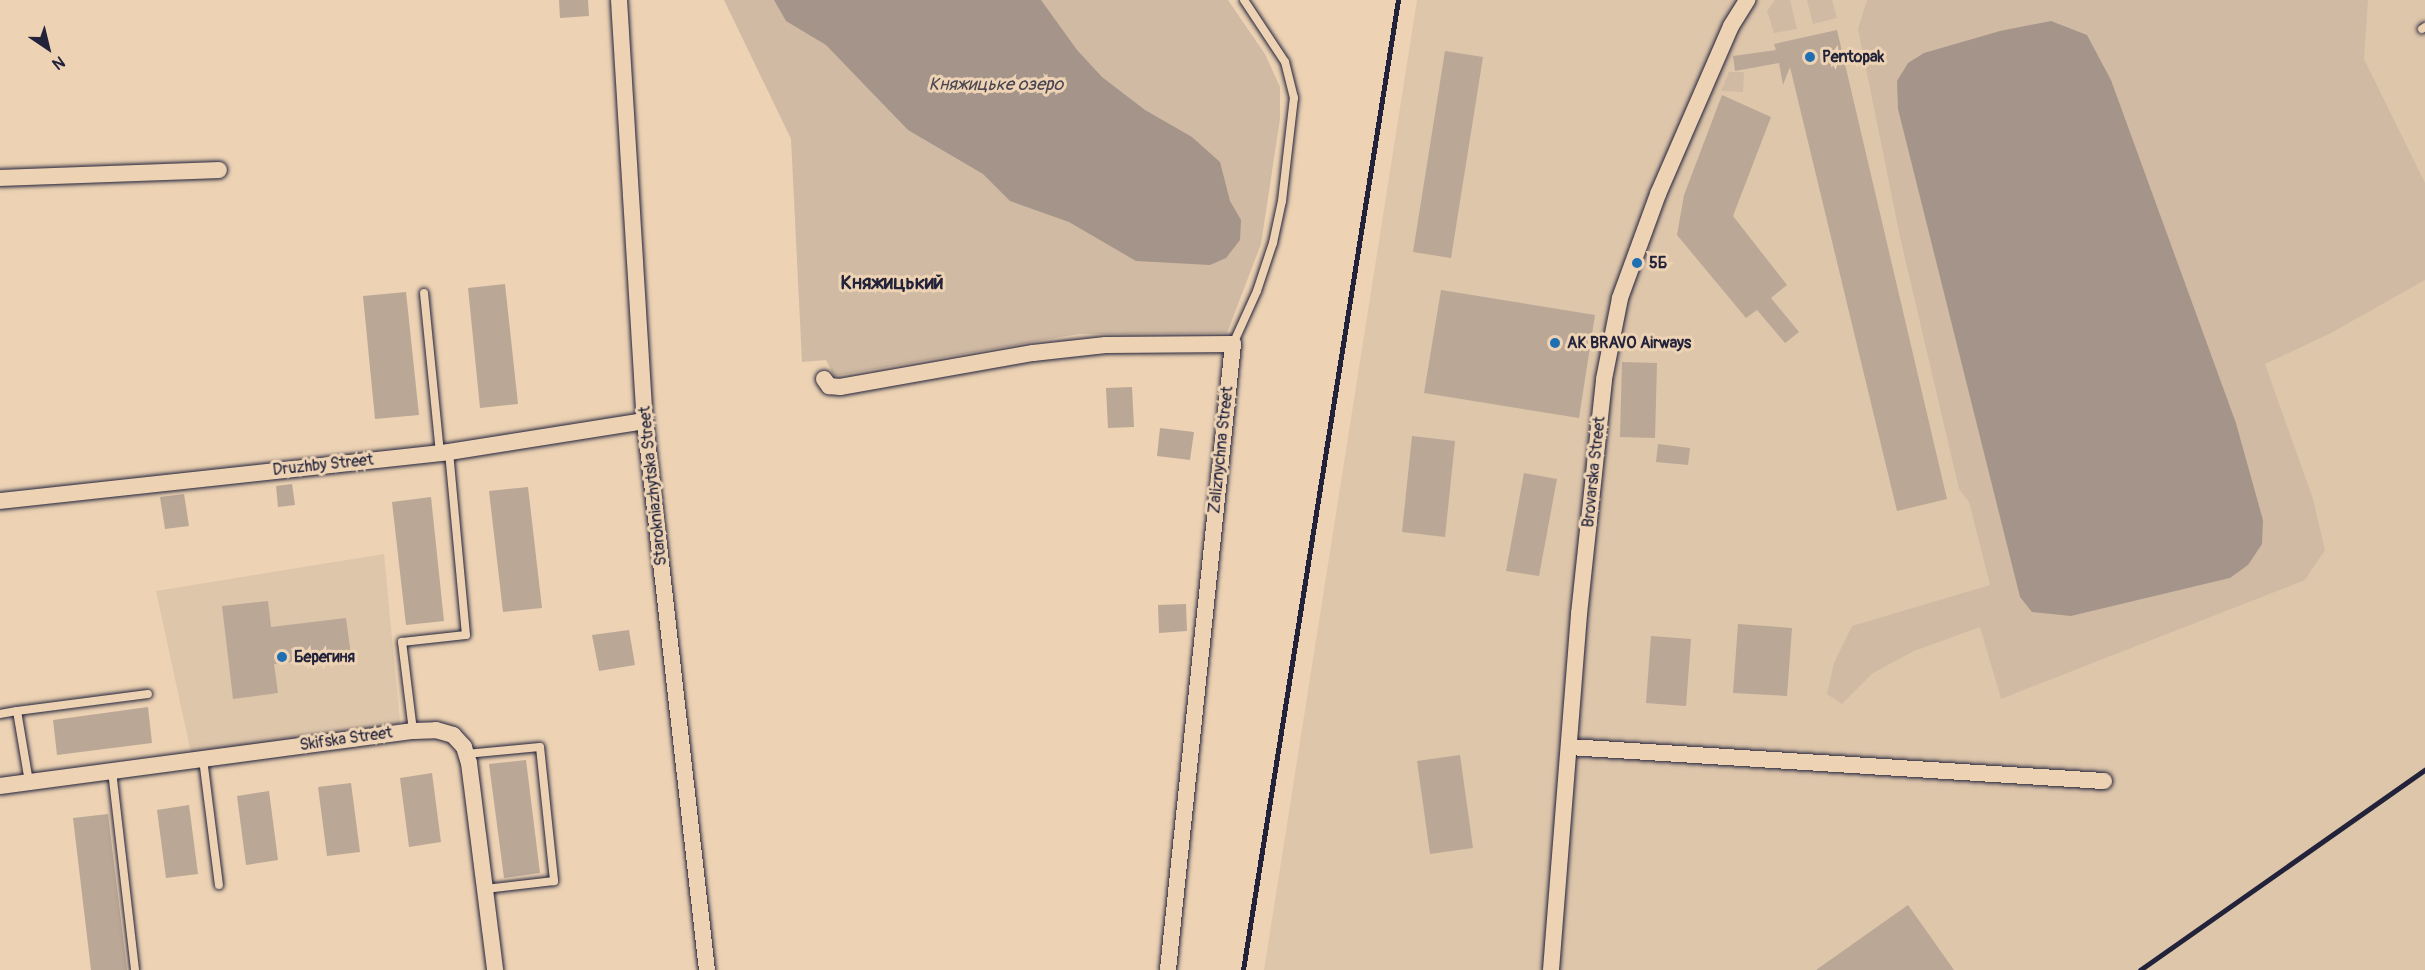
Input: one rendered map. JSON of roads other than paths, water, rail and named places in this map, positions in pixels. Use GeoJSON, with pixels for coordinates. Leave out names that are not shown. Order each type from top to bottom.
{"type":"FeatureCollection","features":[{"type":"Feature","properties":{"kind":"street","name":"Starokniazhytska Street"},"geometry":{"type":"LineString","coordinates":[[619,0],[645,421],[707,970]]}},
{"type":"Feature","properties":{"kind":"street","name":"Brovarska Street"},"geometry":{"type":"LineString","coordinates":[[1551,970],[1569,747],[1604,379],[1620,298],[1659,194],[1731,26],[1747,0]]}},
{"type":"Feature","properties":{"kind":"street"},"geometry":{"type":"LineString","coordinates":[[0,178],[219,170]]}},
{"type":"Feature","properties":{"kind":"street"},"geometry":{"type":"LineString","coordinates":[[824,379],[829,386],[840,387],[1097,346],[1233,344]]}},
{"type":"Feature","properties":{"kind":"street","name":"Zaliznychna Street"},"geometry":{"type":"LineString","coordinates":[[1168,970],[1233,344]]}},
{"type":"Feature","properties":{"kind":"street","name":"Druzhby Street"},"geometry":{"type":"LineString","coordinates":[[0,501],[445,452],[645,421]]}},
{"type":"Feature","properties":{"kind":"street","name":"Skifska Street"},"geometry":{"type":"LineString","coordinates":[[0,786],[413,730],[435,730],[453,735],[466,754]]}},
{"type":"Feature","properties":{"kind":"street"},"geometry":{"type":"LineString","coordinates":[[1569,747],[2104,781]]}},
{"type":"Feature","properties":{"kind":"street"},"geometry":{"type":"LineString","coordinates":[[466,754],[495,970]]}},
{"type":"Feature","properties":{"kind":"lane"},"geometry":{"type":"LineString","coordinates":[[1233,344],[1271,251],[1282,201],[1294,98],[1285,62],[1244,0]]}},
{"type":"Feature","properties":{"kind":"lane"},"geometry":{"type":"LineString","coordinates":[[413,730],[402,642],[466,635],[424,293]]}},
{"type":"Feature","properties":{"kind":"lane"},"geometry":{"type":"LineString","coordinates":[[0,714],[148,694]]}},
{"type":"Feature","properties":{"kind":"lane"},"geometry":{"type":"LineString","coordinates":[[17,711],[29,782]]}},
{"type":"Feature","properties":{"kind":"lane"},"geometry":{"type":"LineString","coordinates":[[466,754],[540,747],[554,881],[485,889]]}},
{"type":"Feature","properties":{"kind":"lane"},"geometry":{"type":"LineString","coordinates":[[202,759],[219,885]]}},
{"type":"Feature","properties":{"kind":"lane"},"geometry":{"type":"LineString","coordinates":[[112,771],[135,970]]}},
{"type":"Feature","properties":{"kind":"water","name":"Княжицьке озеро"},"geometry":{"type":"Polygon","coordinates":[[[774,0],[1041,0],[1077,50],[1102,77],[1145,110],[1192,137],[1220,162],[1230,201],[1241,220],[1240,240],[1226,258],[1210,265],[1136,261],[1069,222],[1010,201],[983,174],[908,130],[826,45],[786,21],[774,0]]]}},
{"type":"Feature","properties":{"kind":"water"},"geometry":{"type":"Polygon","coordinates":[[[2051,21],[2087,35],[2111,80],[2236,423],[2263,520],[2262,544],[2248,565],[2230,578],[2071,616],[2032,612],[2020,597],[1898,109],[1897,81],[1908,63],[1924,53],[2000,31],[2051,21]]]}},
{"type":"Feature","properties":{"kind":"railway"},"geometry":{"type":"LineString","coordinates":[[1243,970],[1398,0]]}},
{"type":"Feature","properties":{"kind":"railway"},"geometry":{"type":"LineString","coordinates":[[2140,970],[2425,770]]}},
{"type":"Feature","properties":{"kind":"place","name":"Pentopak"},"geometry":{"type":"Point","coordinates":[1810,57]}},
{"type":"Feature","properties":{"kind":"place","name":"5Б"},"geometry":{"type":"Point","coordinates":[1637,263]}},
{"type":"Feature","properties":{"kind":"place","name":"АК BRAVO Airways"},"geometry":{"type":"Point","coordinates":[1555,343]}},
{"type":"Feature","properties":{"kind":"place","name":"Берегиня"},"geometry":{"type":"Point","coordinates":[282,657]}},
{"type":"Feature","properties":{"kind":"district","name":"Княжицький"},"geometry":{"type":"Point","coordinates":[892,282]}}]}
